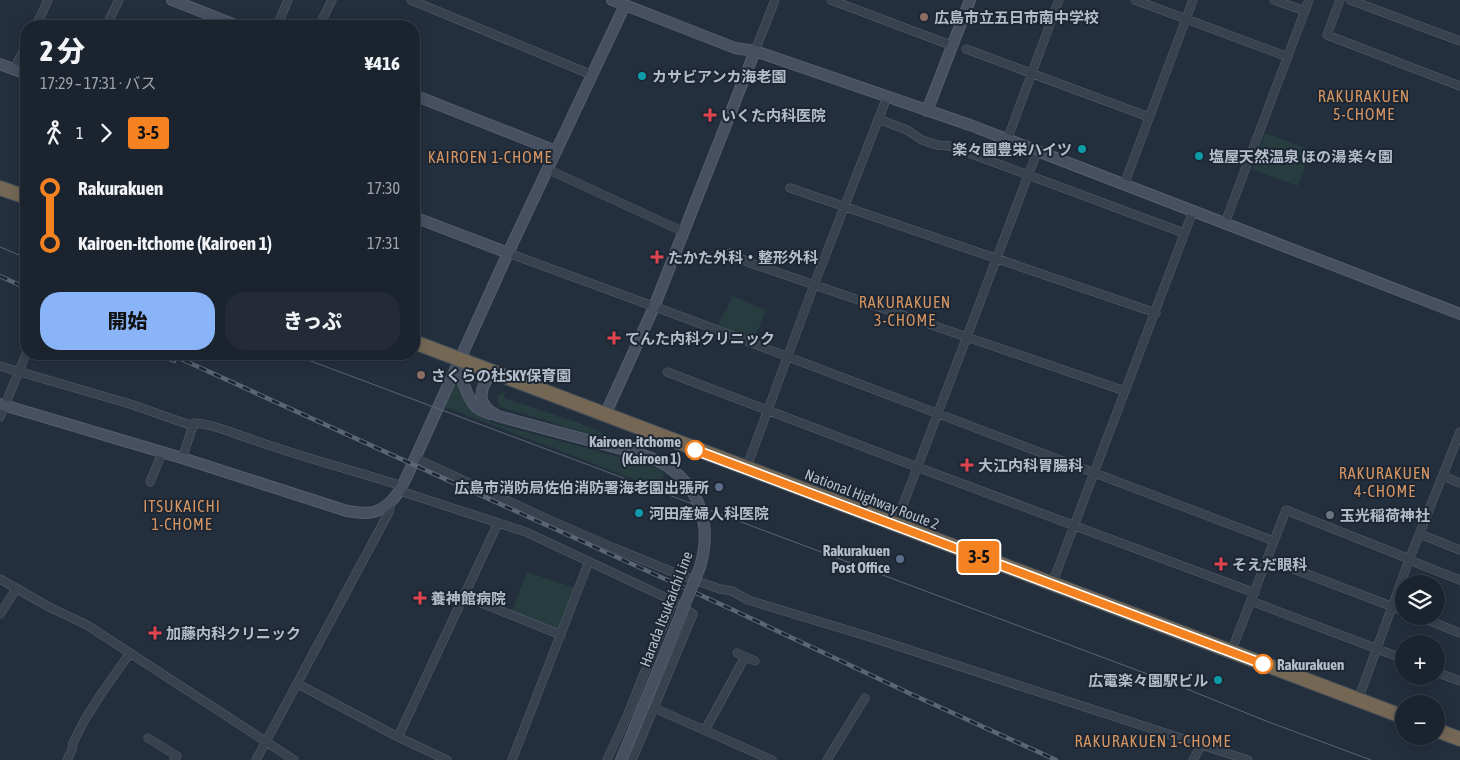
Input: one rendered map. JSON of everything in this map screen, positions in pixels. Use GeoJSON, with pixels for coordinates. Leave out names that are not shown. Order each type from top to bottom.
{"type":"FeatureCollection","features":[{"type":"Feature","properties":{"kind":"highway"},"geometry":{"type":"LineString","coordinates":[[0,188],[20,194]]}},
{"type":"Feature","properties":{"kind":"highway","name":"National Highway Route 2"},"geometry":{"type":"LineString","coordinates":[[420,344],[895,526],[1395,714]]}},
{"type":"Feature","properties":{"kind":"highway"},"geometry":{"type":"LineString","coordinates":[[1445,733],[1460,738]]}},
{"type":"Feature","properties":{"kind":"street"},"geometry":{"type":"LineString","coordinates":[[39,20],[48,0]]}},
{"type":"Feature","properties":{"kind":"street"},"geometry":{"type":"LineString","coordinates":[[109,20],[118,0]]}},
{"type":"Feature","properties":{"kind":"street"},"geometry":{"type":"LineString","coordinates":[[172,0],[223,20]]}},
{"type":"Feature","properties":{"kind":"street"},"geometry":{"type":"LineString","coordinates":[[280,20],[288,0]]}},
{"type":"Feature","properties":{"kind":"street"},"geometry":{"type":"LineString","coordinates":[[322,20],[332,0]]}},
{"type":"Feature","properties":{"kind":"street"},"geometry":{"type":"LineString","coordinates":[[412,0],[592,75]]}},
{"type":"Feature","properties":{"kind":"street"},"geometry":{"type":"LineString","coordinates":[[612,0],[735,48],[756,51],[1007,140],[1460,314]]}},
{"type":"Feature","properties":{"kind":"street"},"geometry":{"type":"LineString","coordinates":[[605,415],[654,307],[775,0]]}},
{"type":"Feature","properties":{"kind":"street"},"geometry":{"type":"LineString","coordinates":[[832,0],[953,46]]}},
{"type":"Feature","properties":{"kind":"street"},"geometry":{"type":"LineString","coordinates":[[927,111],[970,0]]}},
{"type":"Feature","properties":{"kind":"street"},"geometry":{"type":"LineString","coordinates":[[1007,140],[1059,0]]}},
{"type":"Feature","properties":{"kind":"street"},"geometry":{"type":"LineString","coordinates":[[1135,0],[1288,57]]}},
{"type":"Feature","properties":{"kind":"street"},"geometry":{"type":"LineString","coordinates":[[1124,184],[1193,0]]}},
{"type":"Feature","properties":{"kind":"street"},"geometry":{"type":"LineString","coordinates":[[1274,0],[1305,11]]}},
{"type":"Feature","properties":{"kind":"street"},"geometry":{"type":"LineString","coordinates":[[1225,223],[1309,0]]}},
{"type":"Feature","properties":{"kind":"street"},"geometry":{"type":"LineString","coordinates":[[1340,0],[1327,35],[1460,86]]}},
{"type":"Feature","properties":{"kind":"street"},"geometry":{"type":"LineString","coordinates":[[1350,0],[1460,41]]}},
{"type":"Feature","properties":{"kind":"street"},"geometry":{"type":"LineString","coordinates":[[3,404],[182,458],[347,511],[368,513],[385,507],[401,488],[508,253],[625,5]]}},
{"type":"Feature","properties":{"kind":"street"},"geometry":{"type":"LineString","coordinates":[[966,49],[1149,117]]}},
{"type":"Feature","properties":{"kind":"street"},"geometry":{"type":"LineString","coordinates":[[14,69],[20,57]]}},
{"type":"Feature","properties":{"kind":"street"},"geometry":{"type":"LineString","coordinates":[[0,64],[20,72]]}},
{"type":"Feature","properties":{"kind":"street"},"geometry":{"type":"LineString","coordinates":[[420,97],[556,151]]}},
{"type":"Feature","properties":{"kind":"street"},"geometry":{"type":"LineString","coordinates":[[746,469],[814,285],[887,97]]}},
{"type":"Feature","properties":{"kind":"street"},"geometry":{"type":"LineString","coordinates":[[878,119],[907,130],[922,140],[937,145],[950,146],[1184,234]]}},
{"type":"Feature","properties":{"kind":"street"},"geometry":{"type":"LineString","coordinates":[[895,526],[1037,152]]}},
{"type":"Feature","properties":{"kind":"street"},"geometry":{"type":"LineString","coordinates":[[547,169],[684,232]]}},
{"type":"Feature","properties":{"kind":"street"},"geometry":{"type":"LineString","coordinates":[[790,188],[1156,313]]}},
{"type":"Feature","properties":{"kind":"street"},"geometry":{"type":"LineString","coordinates":[[1052,584],[1193,211]]}},
{"type":"Feature","properties":{"kind":"street"},"geometry":{"type":"LineString","coordinates":[[420,220],[938,413],[1274,541]]}},
{"type":"Feature","properties":{"kind":"street"},"geometry":{"type":"LineString","coordinates":[[730,253],[750,263],[1125,391]]}},
{"type":"Feature","properties":{"kind":"street"},"geometry":{"type":"LineString","coordinates":[[0,416],[3,404],[23,360]]}},
{"type":"Feature","properties":{"kind":"street","name":"Harada Itsukaichi Line"},"geometry":{"type":"LineString","coordinates":[[459,360],[461,373],[471,401],[482,411],[640,454],[660,462],[685,481],[696,497],[701,510],[706,541],[704,554],[649,707],[621,760]]}},
{"type":"Feature","properties":{"kind":"street"},"geometry":{"type":"LineString","coordinates":[[0,366],[130,404],[190,425],[194,423],[226,431],[401,488],[526,532],[673,601],[693,614],[649,707],[632,760]]}},
{"type":"Feature","properties":{"kind":"street"},"geometry":{"type":"LineString","coordinates":[[667,372],[1255,593]]}},
{"type":"Feature","properties":{"kind":"street"},"geometry":{"type":"LineString","coordinates":[[492,373],[483,386],[481,394],[486,408],[498,416]]}},
{"type":"Feature","properties":{"kind":"street"},"geometry":{"type":"LineString","coordinates":[[182,458],[194,423]]}},
{"type":"Feature","properties":{"kind":"street"},"geometry":{"type":"LineString","coordinates":[[1358,700],[1409,560],[1460,432]]}},
{"type":"Feature","properties":{"kind":"street"},"geometry":{"type":"LineString","coordinates":[[150,482],[162,453]]}},
{"type":"Feature","properties":{"kind":"street"},"geometry":{"type":"LineString","coordinates":[[415,458],[614,548],[680,575],[732,590],[748,600],[870,637],[1248,760]]}},
{"type":"Feature","properties":{"kind":"street"},"geometry":{"type":"LineString","coordinates":[[1443,476],[1460,482]]}},
{"type":"Feature","properties":{"kind":"street"},"geometry":{"type":"LineString","coordinates":[[256,760],[389,512],[391,501]]}},
{"type":"Feature","properties":{"kind":"street"},"geometry":{"type":"LineString","coordinates":[[1231,652],[1286,510],[1460,580]]}},
{"type":"Feature","properties":{"kind":"street"},"geometry":{"type":"LineString","coordinates":[[398,737],[498,523]]}},
{"type":"Feature","properties":{"kind":"street"},"geometry":{"type":"LineString","coordinates":[[1420,534],[1460,550]]}},
{"type":"Feature","properties":{"kind":"street"},"geometry":{"type":"LineString","coordinates":[[1268,559],[1395,607]]}},
{"type":"Feature","properties":{"kind":"street"},"geometry":{"type":"LineString","coordinates":[[512,760],[589,561]]}},
{"type":"Feature","properties":{"kind":"street"},"geometry":{"type":"LineString","coordinates":[[0,579],[47,606],[87,625],[294,760]]}},
{"type":"Feature","properties":{"kind":"street"},"geometry":{"type":"LineString","coordinates":[[0,614],[16,589]]}},
{"type":"Feature","properties":{"kind":"street"},"geometry":{"type":"LineString","coordinates":[[464,596],[561,635]]}},
{"type":"Feature","properties":{"kind":"street"},"geometry":{"type":"LineString","coordinates":[[607,760],[628,714],[673,601]]}},
{"type":"Feature","properties":{"kind":"street"},"geometry":{"type":"LineString","coordinates":[[1251,601],[1395,656]]}},
{"type":"Feature","properties":{"kind":"street"},"geometry":{"type":"LineString","coordinates":[[1442,625],[1460,632]]}},
{"type":"Feature","properties":{"kind":"street"},"geometry":{"type":"LineString","coordinates":[[67,760],[84,721],[130,653]]}},
{"type":"Feature","properties":{"kind":"street"},"geometry":{"type":"LineString","coordinates":[[737,654],[755,661]]}},
{"type":"Feature","properties":{"kind":"street"},"geometry":{"type":"LineString","coordinates":[[705,730],[745,657]]}},
{"type":"Feature","properties":{"kind":"street"},"geometry":{"type":"LineString","coordinates":[[1445,675],[1460,681]]}},
{"type":"Feature","properties":{"kind":"street"},"geometry":{"type":"LineString","coordinates":[[298,684],[398,737],[447,760]]}},
{"type":"Feature","properties":{"kind":"street"},"geometry":{"type":"LineString","coordinates":[[827,760],[865,698]]}},
{"type":"Feature","properties":{"kind":"street"},"geometry":{"type":"LineString","coordinates":[[649,707],[772,760]]}},
{"type":"Feature","properties":{"kind":"street"},"geometry":{"type":"LineString","coordinates":[[148,738],[177,756],[174,760]]}},
{"type":"Feature","properties":{"kind":"street"},"geometry":{"type":"LineString","coordinates":[[1194,760],[1202,744]]}},
{"type":"Feature","properties":{"kind":"green space"},"geometry":{"type":"Polygon","coordinates":[[[1265,133],[1311,150],[1298,186],[1252,169],[1265,133]]]}},
{"type":"Feature","properties":{"kind":"green space"},"geometry":{"type":"Polygon","coordinates":[[[733,296],[766,310],[754,340],[717,326],[733,296]]]}},
{"type":"Feature","properties":{"kind":"green space"},"geometry":{"type":"Polygon","coordinates":[[[459,381],[473,409],[477,414],[490,422],[649,465],[665,473],[662,479],[683,498],[445,407],[456,382],[459,381]]]}},
{"type":"Feature","properties":{"kind":"green space"},"geometry":{"type":"Polygon","coordinates":[[[505,392],[504,398],[579,423],[621,441],[583,432],[501,407],[497,402],[497,397],[505,392]]]}},
{"type":"Feature","properties":{"kind":"green space"},"geometry":{"type":"Polygon","coordinates":[[[527,572],[575,588],[558,630],[512,611],[527,572]]]}},
{"type":"Feature","properties":{"kind":"tram line"},"geometry":{"type":"LineString","coordinates":[[0,247],[20,255]]}},
{"type":"Feature","properties":{"kind":"tram line"},"geometry":{"type":"LineString","coordinates":[[308,360],[1182,687],[1371,760]]}},
{"type":"Feature","properties":{"kind":"railway"},"geometry":{"type":"LineString","coordinates":[[0,276],[20,285]]}},
{"type":"Feature","properties":{"kind":"railway"},"geometry":{"type":"LineString","coordinates":[[183,360],[731,609],[1056,760]]}},
{"type":"Feature","properties":{"kind":"bus line","name":"3-5"},"geometry":{"type":"LineString","coordinates":[[695,450],[1263,664]]}},
{"type":"Feature","properties":{"kind":"place","name":"広島市立五日市南中学校"},"geometry":{"type":"Point","coordinates":[924,17]}},
{"type":"Feature","properties":{"kind":"place","name":"カサビアンカ海老園"},"geometry":{"type":"Point","coordinates":[642,76]}},
{"type":"Feature","properties":{"kind":"place","name":"いくた内科医院"},"geometry":{"type":"Point","coordinates":[710,115]}},
{"type":"Feature","properties":{"kind":"place","name":"楽々園豊栄ハイツ"},"geometry":{"type":"Point","coordinates":[1082,149]}},
{"type":"Feature","properties":{"kind":"place","name":"塩屋天然温泉 ほの湯 楽々園"},"geometry":{"type":"Point","coordinates":[1199,156]}},
{"type":"Feature","properties":{"kind":"place","name":"たかた外科・整形外科"},"geometry":{"type":"Point","coordinates":[657,257]}},
{"type":"Feature","properties":{"kind":"place","name":"てんた内科クリニック"},"geometry":{"type":"Point","coordinates":[614,338]}},
{"type":"Feature","properties":{"kind":"place","name":"さくらの杜SKY保育園"},"geometry":{"type":"Point","coordinates":[421,375]}},
{"type":"Feature","properties":{"kind":"place","name":"Kairoen-itchome (Kairoen 1)"},"geometry":{"type":"Point","coordinates":[695,450]}},
{"type":"Feature","properties":{"kind":"place","name":"大江内科胃腸科"},"geometry":{"type":"Point","coordinates":[967,465]}},
{"type":"Feature","properties":{"kind":"place","name":"広島市消防局佐伯消防署海老園出張所"},"geometry":{"type":"Point","coordinates":[719,487]}},
{"type":"Feature","properties":{"kind":"place","name":"河田産婦人科医院"},"geometry":{"type":"Point","coordinates":[639,513]}},
{"type":"Feature","properties":{"kind":"place","name":"玉光稲荷神社"},"geometry":{"type":"Point","coordinates":[1330,515]}},
{"type":"Feature","properties":{"kind":"place","name":"Rakurakuen Post Office"},"geometry":{"type":"Point","coordinates":[900,559]}},
{"type":"Feature","properties":{"kind":"place","name":"そえだ眼科"},"geometry":{"type":"Point","coordinates":[1221,564]}},
{"type":"Feature","properties":{"kind":"place","name":"養神館病院"},"geometry":{"type":"Point","coordinates":[420,598]}},
{"type":"Feature","properties":{"kind":"place","name":"加藤内科クリニック"},"geometry":{"type":"Point","coordinates":[155,633]}},
{"type":"Feature","properties":{"kind":"place","name":"Rakurakuen"},"geometry":{"type":"Point","coordinates":[1263,664]}},
{"type":"Feature","properties":{"kind":"place","name":"広電楽々園駅ビル"},"geometry":{"type":"Point","coordinates":[1218,680]}},
{"type":"Feature","properties":{"kind":"district","name":"RAKURAKUEN 5-CHOME"},"geometry":{"type":"Point","coordinates":[1364,105]}},
{"type":"Feature","properties":{"kind":"district","name":"KAIROEN 1-CHOME"},"geometry":{"type":"Point","coordinates":[490,157]}},
{"type":"Feature","properties":{"kind":"district","name":"RAKURAKUEN 3-CHOME"},"geometry":{"type":"Point","coordinates":[905,311]}},
{"type":"Feature","properties":{"kind":"district","name":"RAKURAKUEN 4-CHOME"},"geometry":{"type":"Point","coordinates":[1385,482]}},
{"type":"Feature","properties":{"kind":"district","name":"ITSUKAICHI 1-CHOME"},"geometry":{"type":"Point","coordinates":[182,515]}},
{"type":"Feature","properties":{"kind":"district","name":"RAKURAKUEN 1-CHOME"},"geometry":{"type":"Point","coordinates":[1153,741]}}]}
